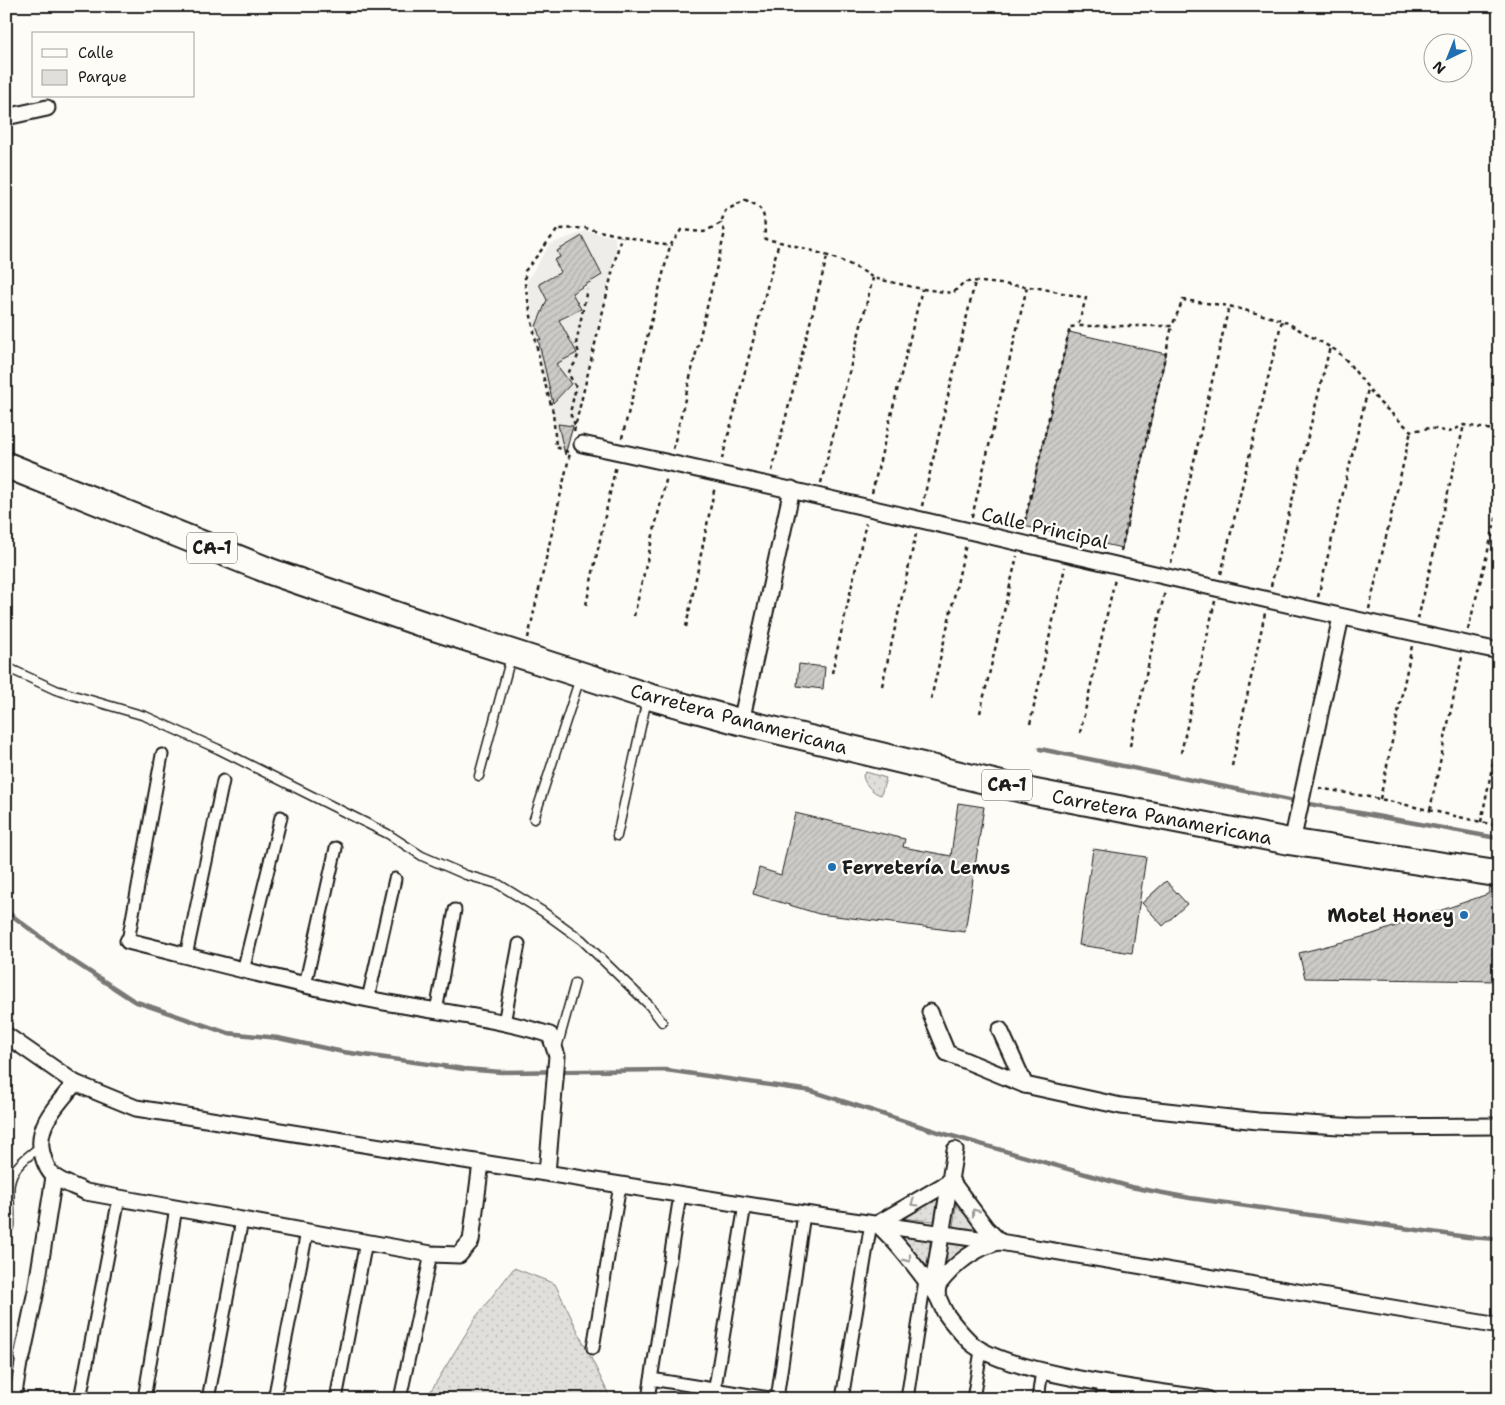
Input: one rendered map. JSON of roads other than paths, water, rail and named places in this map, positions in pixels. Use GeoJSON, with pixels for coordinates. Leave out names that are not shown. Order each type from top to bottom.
{"type":"FeatureCollection","features":[{"type":"Feature","properties":{"kind":"highway","name":"Carretera Panamericana"},"geometry":{"type":"LineString","coordinates":[[6,465],[272,572],[420,623],[518,653],[581,675],[647,696],[741,722],[1033,792],[1292,842],[1499,874]]}},
{"type":"Feature","properties":{"kind":"street"},"geometry":{"type":"LineString","coordinates":[[6,116],[47,108]]}},
{"type":"Feature","properties":{"kind":"street","name":"Calle Principal"},"geometry":{"type":"LineString","coordinates":[[582,444],[792,489],[1341,617],[1499,651]]}},
{"type":"Feature","properties":{"kind":"street"},"geometry":{"type":"LineString","coordinates":[[741,722],[792,489]]}},
{"type":"Feature","properties":{"kind":"street"},"geometry":{"type":"LineString","coordinates":[[1292,842],[1341,617]]}},
{"type":"Feature","properties":{"kind":"street"},"geometry":{"type":"LineString","coordinates":[[162,755],[128,941],[305,985],[368,999],[504,1023],[550,1036],[557,1054],[547,1174]]}},
{"type":"Feature","properties":{"kind":"street"},"geometry":{"type":"LineString","coordinates":[[186,956],[223,781]]}},
{"type":"Feature","properties":{"kind":"street"},"geometry":{"type":"LineString","coordinates":[[243,971],[281,816]]}},
{"type":"Feature","properties":{"kind":"street"},"geometry":{"type":"LineString","coordinates":[[305,985],[336,848]]}},
{"type":"Feature","properties":{"kind":"street"},"geometry":{"type":"LineString","coordinates":[[368,999],[395,879]]}},
{"type":"Feature","properties":{"kind":"street"},"geometry":{"type":"LineString","coordinates":[[436,1011],[455,910]]}},
{"type":"Feature","properties":{"kind":"street"},"geometry":{"type":"LineString","coordinates":[[504,1023],[519,944]]}},
{"type":"Feature","properties":{"kind":"street"},"geometry":{"type":"LineString","coordinates":[[930,1012],[947,1053],[1026,1085],[1121,1106],[1258,1121],[1356,1128],[1499,1126]]}},
{"type":"Feature","properties":{"kind":"street"},"geometry":{"type":"LineString","coordinates":[[1000,1030],[1026,1085]]}},
{"type":"Feature","properties":{"kind":"street"},"geometry":{"type":"LineString","coordinates":[[6,1035],[75,1083],[136,1108],[680,1195],[1000,1242],[1499,1326]]}},
{"type":"Feature","properties":{"kind":"street"},"geometry":{"type":"LineString","coordinates":[[75,1083],[45,1121],[40,1135],[40,1147],[44,1162],[54,1176],[86,1192],[431,1254],[459,1255],[471,1241],[481,1163]]}},
{"type":"Feature","properties":{"kind":"street"},"geometry":{"type":"LineString","coordinates":[[937,1296],[934,1278],[955,1150]]}},
{"type":"Feature","properties":{"kind":"street"},"geometry":{"type":"LineString","coordinates":[[15,1399],[36,1291],[54,1176]]}},
{"type":"Feature","properties":{"kind":"street"},"geometry":{"type":"LineString","coordinates":[[874,1223],[951,1180]]}},
{"type":"Feature","properties":{"kind":"street"},"geometry":{"type":"LineString","coordinates":[[951,1180],[986,1228],[1000,1242]]}},
{"type":"Feature","properties":{"kind":"street"},"geometry":{"type":"LineString","coordinates":[[593,1348],[620,1185]]}},
{"type":"Feature","properties":{"kind":"street"},"geometry":{"type":"LineString","coordinates":[[648,1399],[680,1195]]}},
{"type":"Feature","properties":{"kind":"street"},"geometry":{"type":"LineString","coordinates":[[80,1399],[119,1198]]}},
{"type":"Feature","properties":{"kind":"street"},"geometry":{"type":"LineString","coordinates":[[714,1394],[745,1205]]}},
{"type":"Feature","properties":{"kind":"street"},"geometry":{"type":"LineString","coordinates":[[144,1399],[176,1208]]}},
{"type":"Feature","properties":{"kind":"street"},"geometry":{"type":"LineString","coordinates":[[652,1379],[714,1394],[777,1399],[804,1214]]}},
{"type":"Feature","properties":{"kind":"street"},"geometry":{"type":"LineString","coordinates":[[208,1399],[242,1220]]}},
{"type":"Feature","properties":{"kind":"street"},"geometry":{"type":"LineString","coordinates":[[874,1223],[890,1237],[925,1280],[955,1326],[982,1351],[1042,1370],[1169,1396],[1207,1399]]}},
{"type":"Feature","properties":{"kind":"street"},"geometry":{"type":"LineString","coordinates":[[842,1399],[874,1223]]}},
{"type":"Feature","properties":{"kind":"street"},"geometry":{"type":"LineString","coordinates":[[274,1399],[307,1232]]}},
{"type":"Feature","properties":{"kind":"street"},"geometry":{"type":"LineString","coordinates":[[336,1399],[366,1242]]}},
{"type":"Feature","properties":{"kind":"street"},"geometry":{"type":"LineString","coordinates":[[937,1296],[938,1285],[957,1265],[978,1248],[1000,1242]]}},
{"type":"Feature","properties":{"kind":"street"},"geometry":{"type":"LineString","coordinates":[[400,1399],[431,1254]]}},
{"type":"Feature","properties":{"kind":"street"},"geometry":{"type":"LineString","coordinates":[[907,1399],[925,1280]]}},
{"type":"Feature","properties":{"kind":"street"},"geometry":{"type":"LineString","coordinates":[[973,1399],[982,1351]]}},
{"type":"Feature","properties":{"kind":"street"},"geometry":{"type":"LineString","coordinates":[[1038,1399],[1042,1370]]}},
{"type":"Feature","properties":{"kind":"street"},"geometry":{"type":"LineString","coordinates":[[1102,1399],[1104,1382]]}},
{"type":"Feature","properties":{"kind":"lane"},"geometry":{"type":"LineString","coordinates":[[479,776],[518,653]]}},
{"type":"Feature","properties":{"kind":"lane"},"geometry":{"type":"LineString","coordinates":[[6,667],[56,690],[145,716],[218,749],[388,834],[422,856],[466,875],[498,884],[542,911],[582,940],[649,1005],[662,1022]]}},
{"type":"Feature","properties":{"kind":"lane"},"geometry":{"type":"LineString","coordinates":[[534,819],[581,675]]}},
{"type":"Feature","properties":{"kind":"lane"},"geometry":{"type":"LineString","coordinates":[[616,836],[647,696]]}},
{"type":"Feature","properties":{"kind":"lane"},"geometry":{"type":"LineString","coordinates":[[557,1054],[575,983]]}},
{"type":"Feature","properties":{"kind":"lane"},"geometry":{"type":"LineString","coordinates":[[6,1227],[10,1226],[9,1180],[18,1162],[40,1147]]}},
{"type":"Feature","properties":{"kind":"waterway"},"geometry":{"type":"LineString","coordinates":[[1040,749],[1299,802],[1497,838]]}},
{"type":"Feature","properties":{"kind":"waterway"},"geometry":{"type":"LineString","coordinates":[[6,911],[67,957],[134,1001],[227,1033],[278,1038],[343,1052],[464,1069],[501,1072],[666,1070],[811,1091],[938,1132],[1131,1187],[1190,1198],[1467,1237],[1499,1239]]}},
{"type":"Feature","properties":{"kind":"place","name":"Ferretería Lemus"},"geometry":{"type":"Point","coordinates":[832,867]}},
{"type":"Feature","properties":{"kind":"place","name":"Motel Honey"},"geometry":{"type":"Point","coordinates":[1464,915]}}]}
